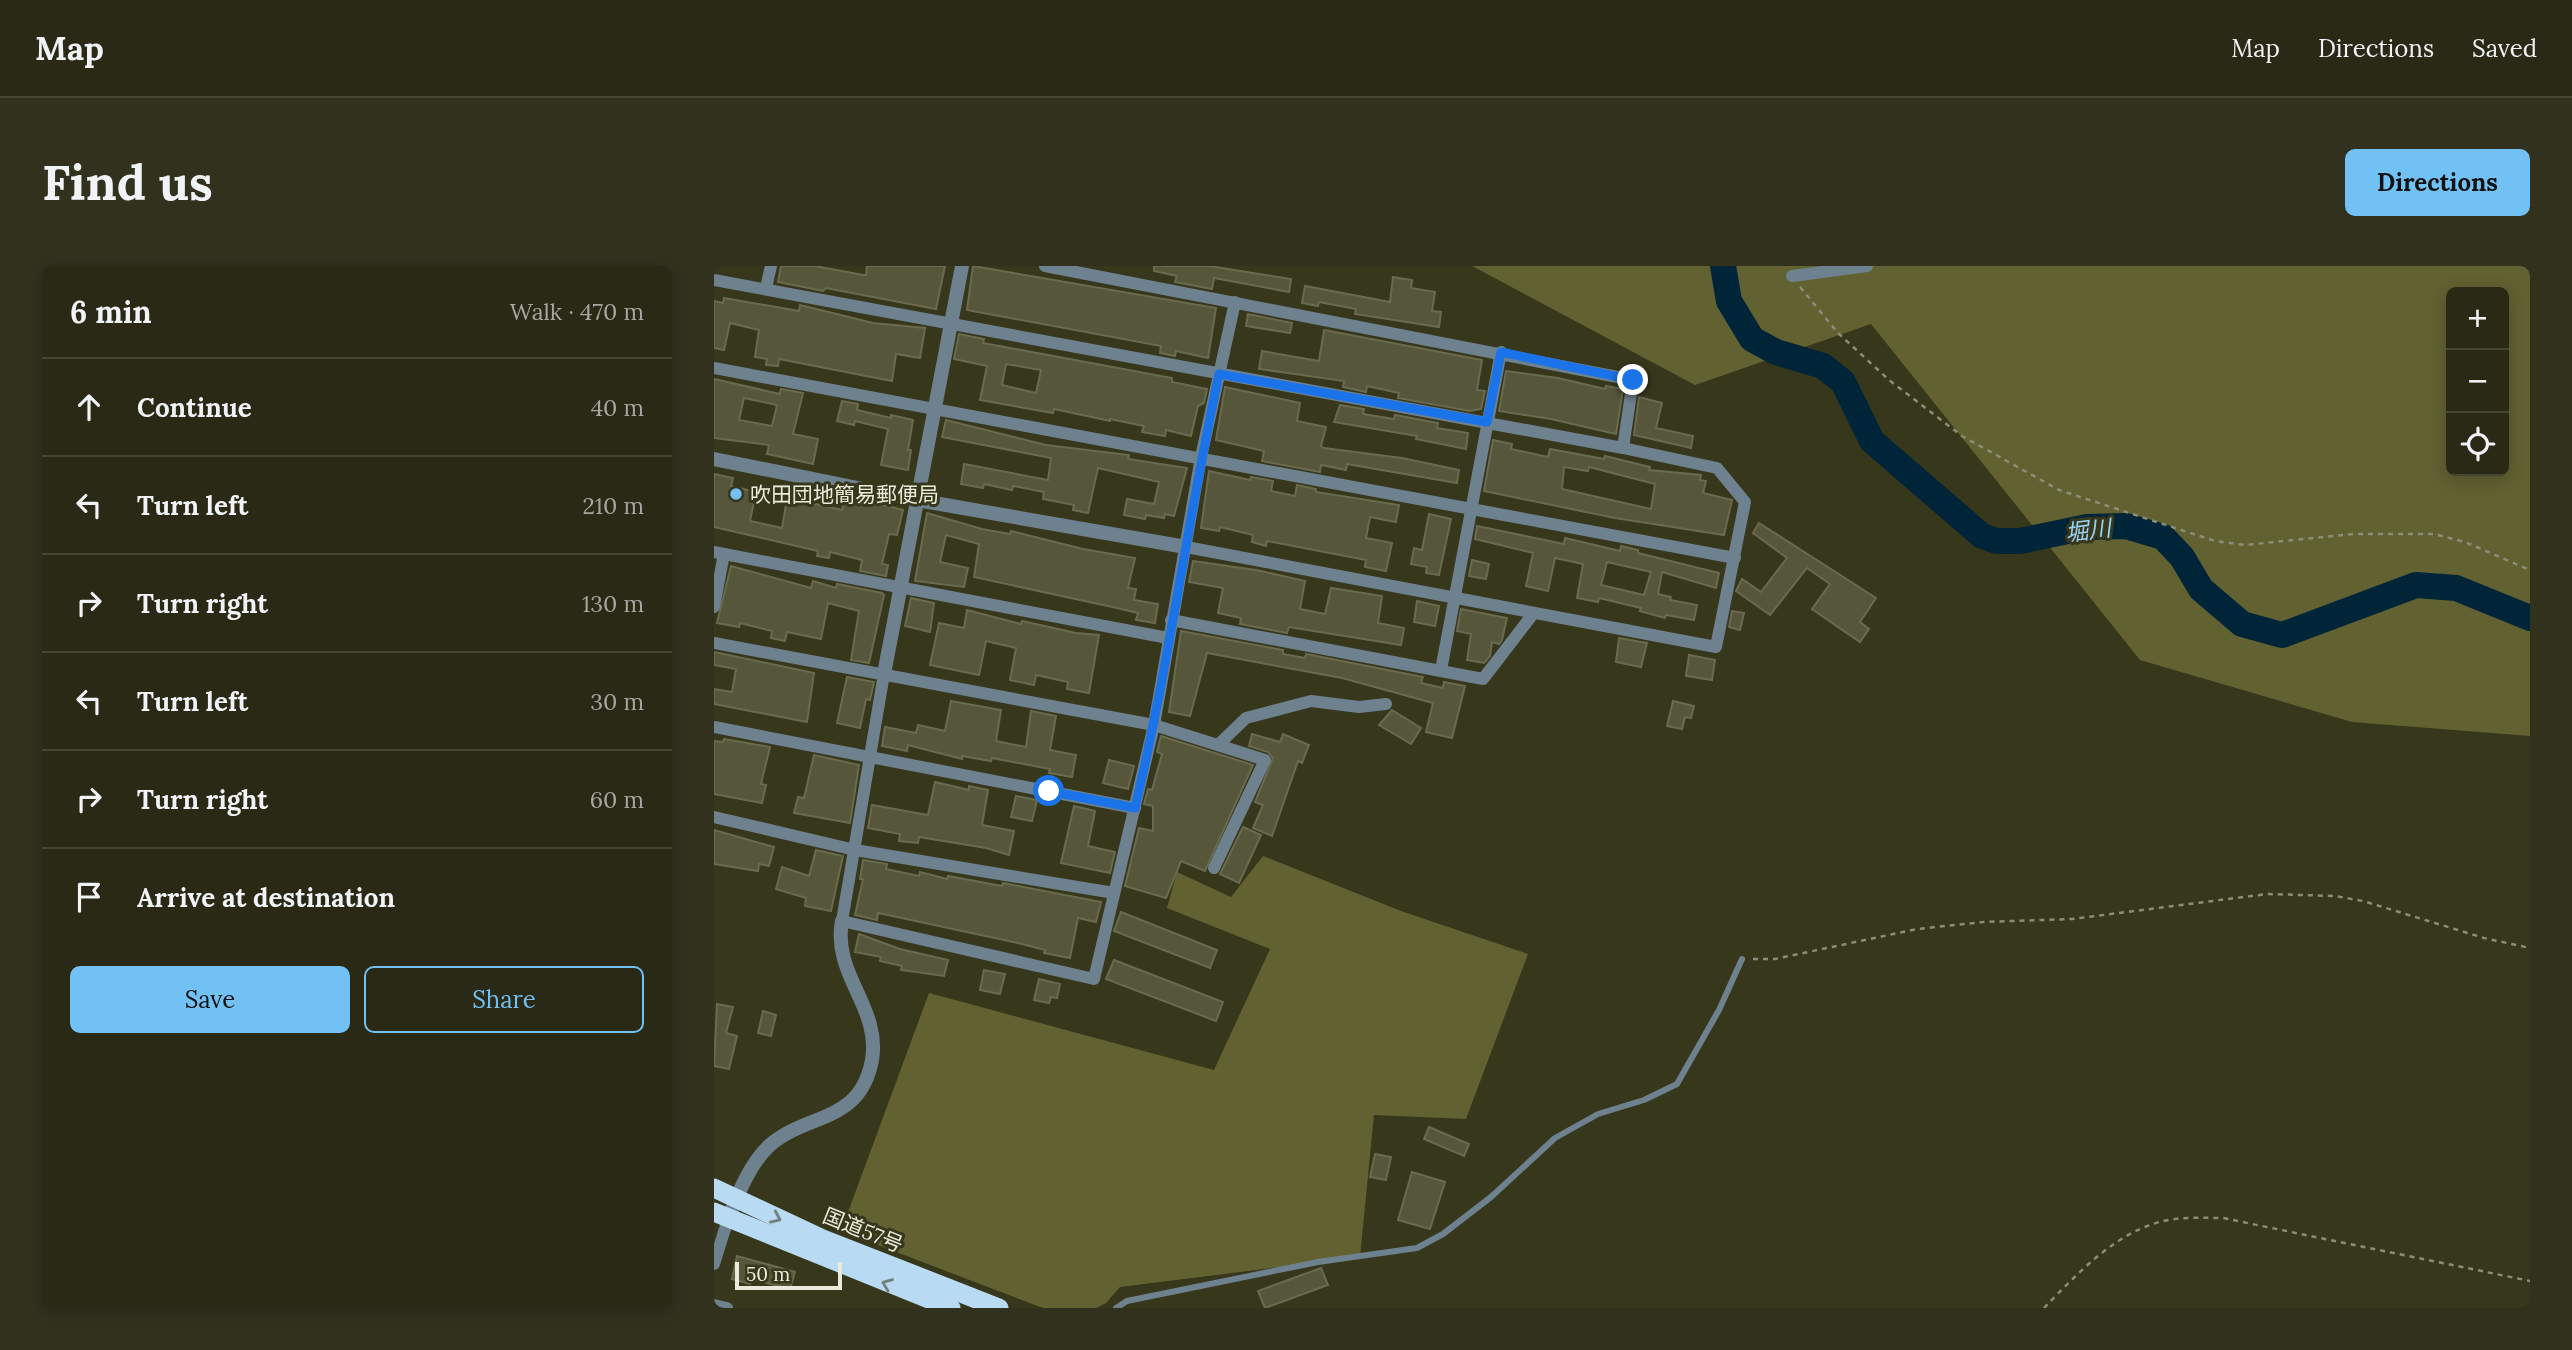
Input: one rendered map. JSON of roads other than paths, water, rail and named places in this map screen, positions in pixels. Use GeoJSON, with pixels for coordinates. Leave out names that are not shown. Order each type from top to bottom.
{"type":"FeatureCollection","features":[{"type":"Feature","properties":{"kind":"highway","name":"国道57号"},"geometry":{"type":"LineString","coordinates":[[714,1188],[823,1239],[999,1308]]}},
{"type":"Feature","properties":{"kind":"highway","name":"国道57号"},"geometry":{"type":"LineString","coordinates":[[721,1216],[951,1308]]}},
{"type":"Feature","properties":{"kind":"street"},"geometry":{"type":"LineString","coordinates":[[766,288],[771,266]]}},
{"type":"Feature","properties":{"kind":"street"},"geometry":{"type":"LineString","coordinates":[[714,1264],[721,1216],[736,1200],[751,1169],[769,1146],[785,1134],[849,1106],[872,1062],[871,1026],[849,978],[839,945],[884,674],[962,266]]}},
{"type":"Feature","properties":{"kind":"street"},"geometry":{"type":"LineString","coordinates":[[1045,266],[1501,352],[1633,380],[1623,447]]}},
{"type":"Feature","properties":{"kind":"street"},"geometry":{"type":"LineString","coordinates":[[1792,276],[1867,266]]}},
{"type":"Feature","properties":{"kind":"street"},"geometry":{"type":"LineString","coordinates":[[714,280],[1623,447],[1717,468],[1745,502],[1716,647],[1186,547],[917,500],[714,459]]}},
{"type":"Feature","properties":{"kind":"street"},"geometry":{"type":"LineString","coordinates":[[842,922],[1094,979],[1154,725],[1201,457],[1235,302]]}},
{"type":"Feature","properties":{"kind":"street"},"geometry":{"type":"LineString","coordinates":[[1441,670],[1501,352]]}},
{"type":"Feature","properties":{"kind":"street"},"geometry":{"type":"LineString","coordinates":[[714,368],[1735,558]]}},
{"type":"Feature","properties":{"kind":"street"},"geometry":{"type":"LineString","coordinates":[[714,607],[719,553],[1168,638]]}},
{"type":"Feature","properties":{"kind":"street"},"geometry":{"type":"LineString","coordinates":[[1171,620],[1483,679],[1534,614]]}},
{"type":"Feature","properties":{"kind":"street"},"geometry":{"type":"LineString","coordinates":[[714,643],[1154,725],[1265,760],[1214,868]]}},
{"type":"Feature","properties":{"kind":"street"},"geometry":{"type":"LineString","coordinates":[[1218,745],[1246,718],[1311,701],[1359,707],[1386,704]]}},
{"type":"Feature","properties":{"kind":"street"},"geometry":{"type":"LineString","coordinates":[[714,727],[1135,808]]}},
{"type":"Feature","properties":{"kind":"street"},"geometry":{"type":"LineString","coordinates":[[714,817],[855,850],[1114,893]]}},
{"type":"Feature","properties":{"kind":"street"},"geometry":{"type":"LineString","coordinates":[[714,1306],[727,1308]]}},
{"type":"Feature","properties":{"kind":"lane"},"geometry":{"type":"LineString","coordinates":[[1116,1308],[1127,1301],[1318,1262],[1417,1248],[1435,1239],[1491,1197],[1555,1138],[1598,1114],[1644,1100],[1677,1084],[1714,1021],[1742,959]]}},
{"type":"Feature","properties":{"kind":"waterway","name":"堀川"},"geometry":{"type":"LineString","coordinates":[[1723,266],[1729,301],[1752,339],[1776,352],[1823,366],[1843,382],[1872,441],[1982,536],[1997,541],[2020,541],[2087,527],[2126,526],[2163,537],[2182,557],[2201,589],[2242,624],[2282,635],[2416,585],[2456,588],[2530,618]]}},
{"type":"Feature","properties":{"kind":"place","name":"吹田団地簡易郵便局"},"geometry":{"type":"Point","coordinates":[736,494]}}]}
